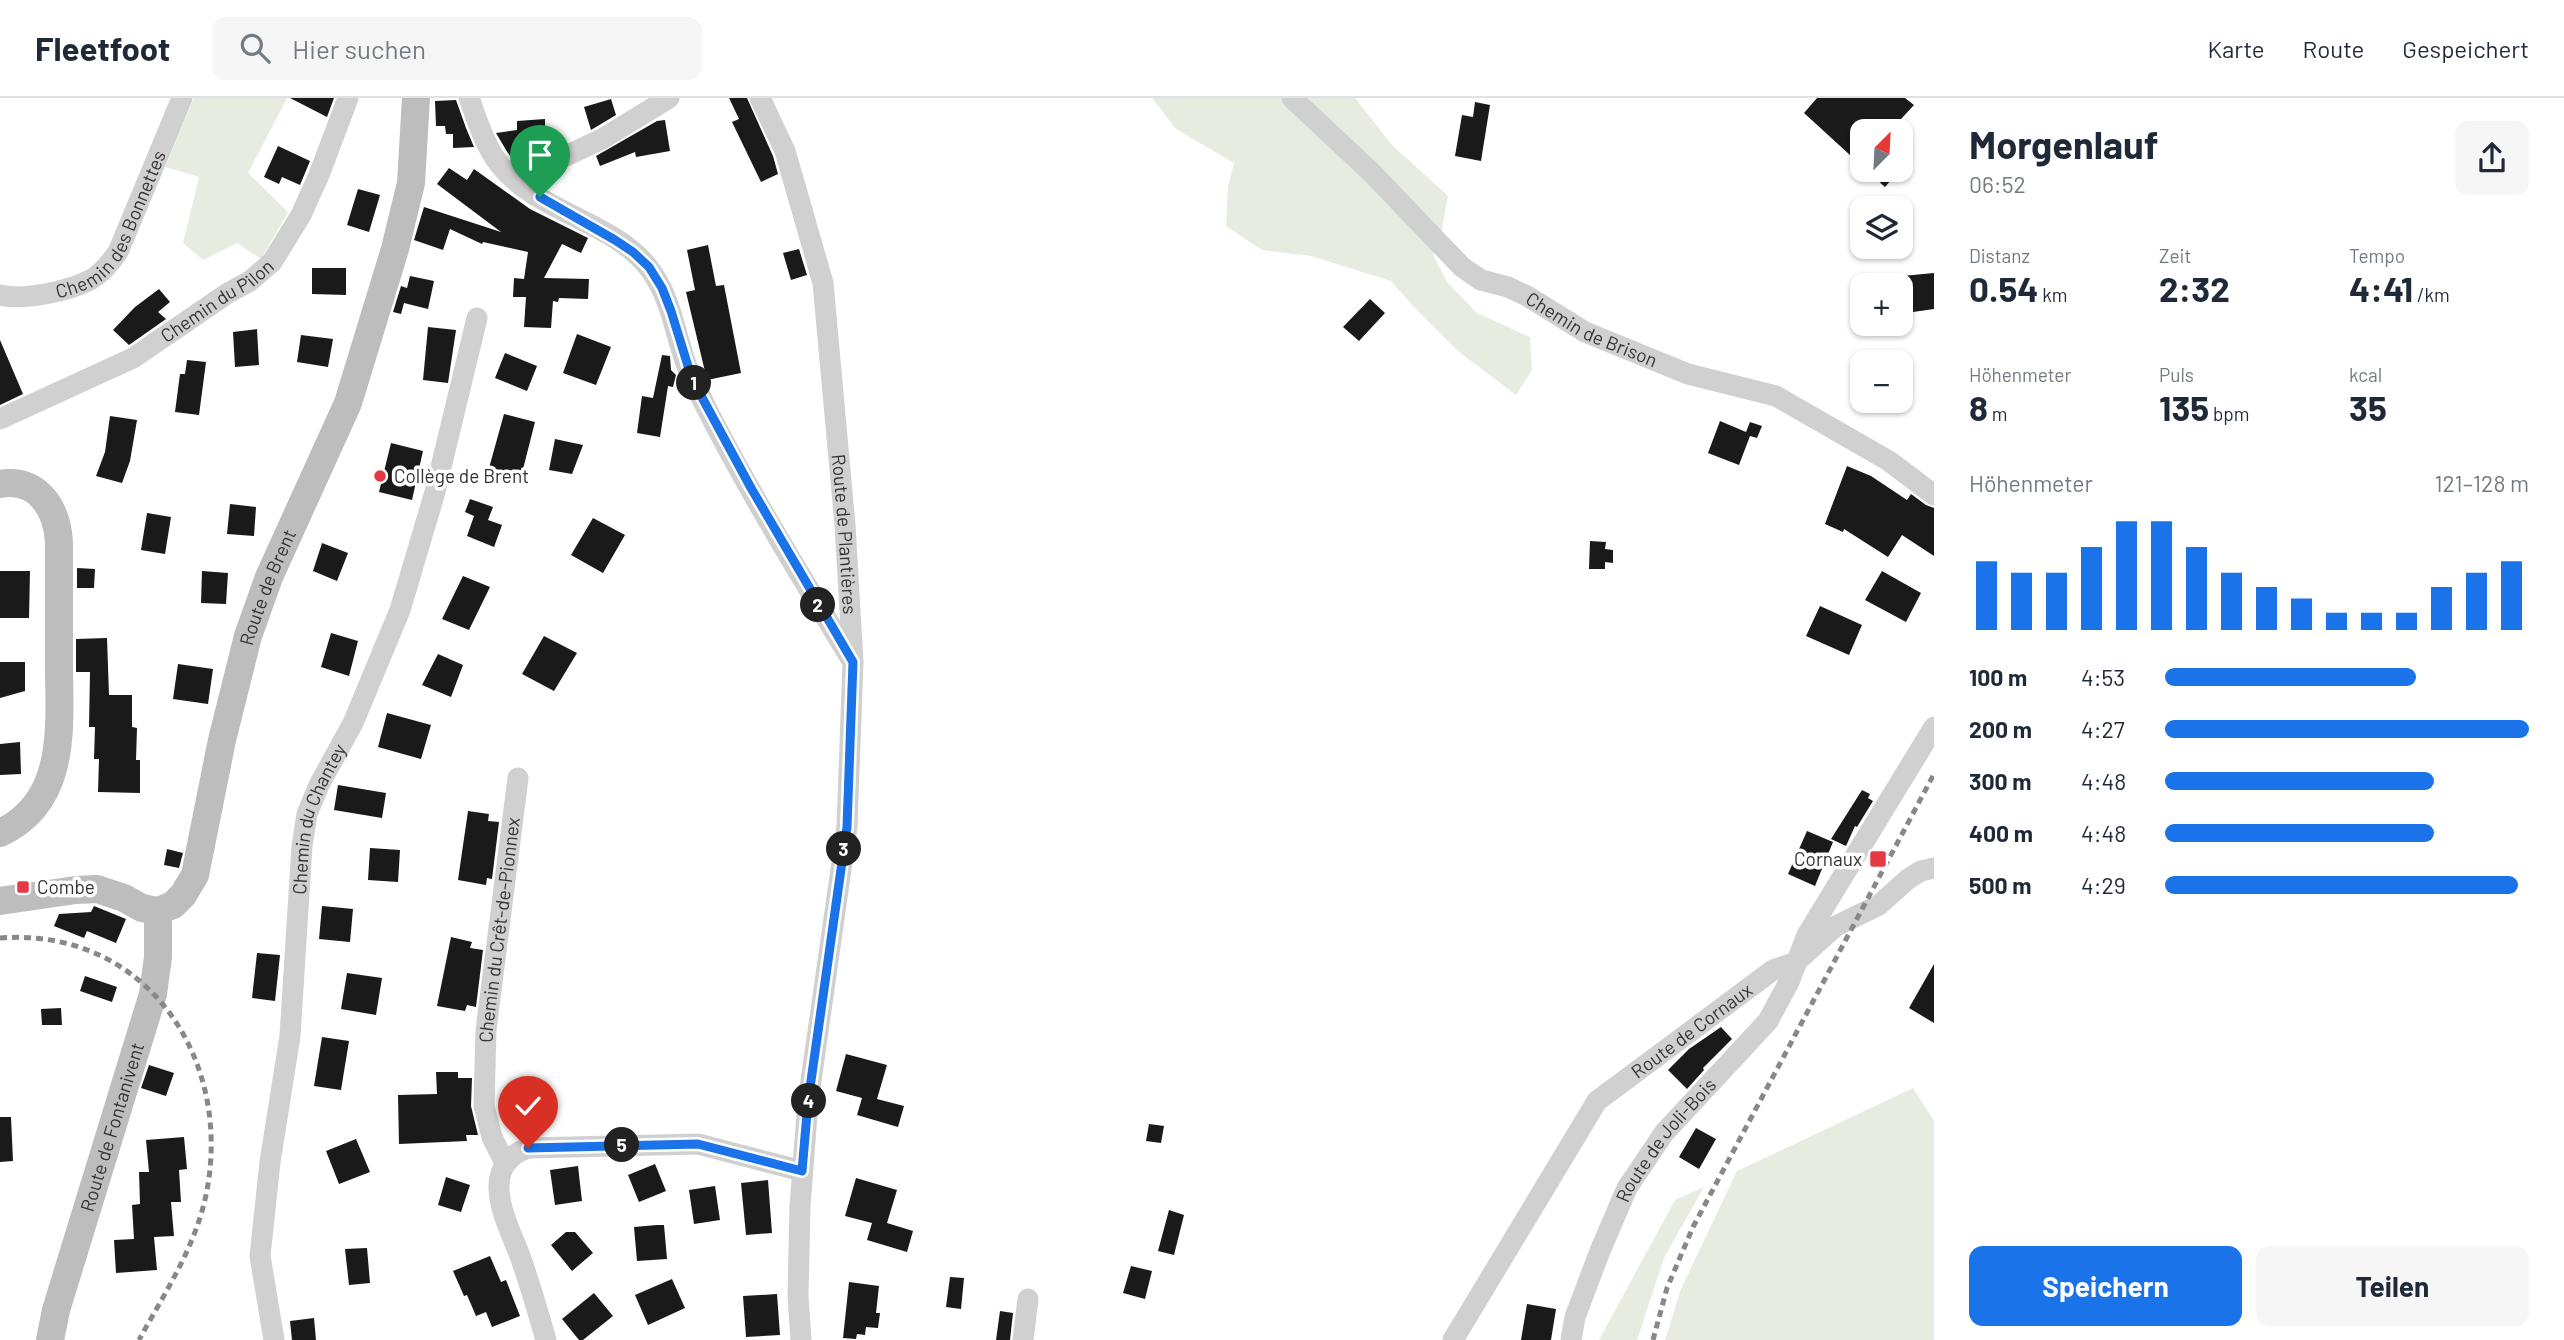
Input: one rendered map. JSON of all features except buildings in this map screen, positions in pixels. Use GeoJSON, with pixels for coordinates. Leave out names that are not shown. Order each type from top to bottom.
{"type":"FeatureCollection","features":[{"type":"Feature","properties":{"kind":"main road","name":"Route de Brent"},"geometry":{"type":"LineString","coordinates":[[158,911],[166,909],[178,900],[195,875],[236,680],[259,604],[348,403],[408,199],[416,98]]}},
{"type":"Feature","properties":{"kind":"main road"},"geometry":{"type":"LineString","coordinates":[[0,484],[15,482],[37,491],[46,500],[56,520],[59,542],[60,706],[60,734],[49,784],[34,807],[0,833]]}},
{"type":"Feature","properties":{"kind":"main road"},"geometry":{"type":"LineString","coordinates":[[0,901],[76,890],[97,890],[115,894],[142,908],[158,911]]}},
{"type":"Feature","properties":{"kind":"main road","name":"Route de Fontanivent"},"geometry":{"type":"LineString","coordinates":[[50,1340],[56,1310],[153,994],[158,957],[158,911]]}},
{"type":"Feature","properties":{"kind":"street","name":"Chemin des Bonnettes"},"geometry":{"type":"LineString","coordinates":[[0,295],[13,298],[58,290],[91,280],[106,268],[118,251],[182,98]]}},
{"type":"Feature","properties":{"kind":"street","name":"Chemin du Pilon"},"geometry":{"type":"LineString","coordinates":[[0,419],[133,358],[250,281],[272,262],[301,215],[348,98]]}},
{"type":"Feature","properties":{"kind":"street"},"geometry":{"type":"LineString","coordinates":[[469,98],[490,150],[515,180],[624,246],[649,267],[667,299],[692,379],[775,531],[853,662]]}},
{"type":"Feature","properties":{"kind":"street"},"geometry":{"type":"LineString","coordinates":[[515,180],[602,139],[669,98]]}},
{"type":"Feature","properties":{"kind":"street","name":"Route de Plantières"},"geometry":{"type":"LineString","coordinates":[[760,98],[785,151],[822,284],[845,525],[853,662],[847,827],[808,1102],[802,1171],[798,1296],[801,1340]]}},
{"type":"Feature","properties":{"kind":"street","name":"Chemin de Brison"},"geometry":{"type":"LineString","coordinates":[[1292,98],[1371,172],[1462,267],[1481,280],[1508,286],[1585,332],[1688,374],[1776,396],[1889,461],[1934,495]]}},
{"type":"Feature","properties":{"kind":"street","name":"Chemin du Chantey"},"geometry":{"type":"LineString","coordinates":[[274,1340],[260,1256],[270,1162],[290,1037],[302,846],[307,814],[319,785],[353,723],[400,610],[435,492],[477,318]]}},
{"type":"Feature","properties":{"kind":"street"},"geometry":{"type":"LineString","coordinates":[[1796,962],[1807,935],[1934,727]]}},
{"type":"Feature","properties":{"kind":"street","name":"Chemin du Crêt-de-Pionnex"},"geometry":{"type":"LineString","coordinates":[[505,1163],[492,1137],[484,1106],[486,1030],[518,778]]}},
{"type":"Feature","properties":{"kind":"street"},"geometry":{"type":"LineString","coordinates":[[1796,962],[1836,926],[1879,905],[1908,879],[1934,868]]}},
{"type":"Feature","properties":{"kind":"street","name":"Route de Cornaux"},"geometry":{"type":"LineString","coordinates":[[1453,1340],[1597,1101],[1773,970],[1796,962]]}},
{"type":"Feature","properties":{"kind":"street","name":"Route de Joli-Bois"},"geometry":{"type":"LineString","coordinates":[[1571,1340],[1575,1317],[1627,1188],[1664,1133],[1768,1021],[1789,982],[1796,962]]}},
{"type":"Feature","properties":{"kind":"street"},"geometry":{"type":"LineString","coordinates":[[546,1340],[528,1279],[506,1220],[499,1187],[505,1163],[514,1153],[528,1148],[698,1144],[802,1171]]}},
{"type":"Feature","properties":{"kind":"street"},"geometry":{"type":"LineString","coordinates":[[1023,1340],[1028,1299]]}},
{"type":"Feature","properties":{"kind":"shaded area"},"geometry":{"type":"Polygon","coordinates":[[[194,98],[287,98],[248,173],[288,212],[261,259],[237,243],[203,260],[183,243],[199,177],[165,167],[194,98]]]}},
{"type":"Feature","properties":{"kind":"shaded area"},"geometry":{"type":"Polygon","coordinates":[[[1152,98],[1355,98],[1392,145],[1448,196],[1442,229],[1433,255],[1447,282],[1477,313],[1530,337],[1532,370],[1516,395],[1458,351],[1391,281],[1311,256],[1262,250],[1226,226],[1228,186],[1234,163],[1176,129],[1152,98]]]}},
{"type":"Feature","properties":{"kind":"shaded area"},"geometry":{"type":"Polygon","coordinates":[[[1913,1088],[1934,1121],[1934,1340],[1665,1340],[1681,1289],[1737,1171],[1913,1088]]]}},
{"type":"Feature","properties":{"kind":"shaded area"},"geometry":{"type":"Polygon","coordinates":[[[1704,1187],[1664,1258],[1637,1340],[1599,1340],[1675,1200],[1704,1187]]]}},
{"type":"Feature","properties":{"kind":"railway"},"geometry":{"type":"LineString","coordinates":[[1653,1340],[1667,1288],[1693,1227],[1934,774]]}},
{"type":"Feature","properties":{"kind":"railway"},"geometry":{"type":"LineString","coordinates":[[0,938],[52,940],[98,955],[137,979],[169,1012],[192,1051],[206,1096],[211,1145],[206,1195],[187,1252],[139,1340]]}},
{"type":"Feature","properties":{"kind":"place","name":"Collège de Brent"},"geometry":{"type":"Point","coordinates":[380,476]}},
{"type":"Feature","properties":{"kind":"place","name":"Cornaux"},"geometry":{"type":"Point","coordinates":[1878,859]}},
{"type":"Feature","properties":{"kind":"place","name":"Combe"},"geometry":{"type":"Point","coordinates":[23,887]}},
{"type":"Feature","properties":{"kind":"route"},"geometry":{"type":"LineString","coordinates":[[528,1148],[698,1144],[802,1171],[808,1102],[847,827],[853,662],[751,488],[692,379],[671,311],[662,288],[649,267],[615,240],[540,197]]}}]}
